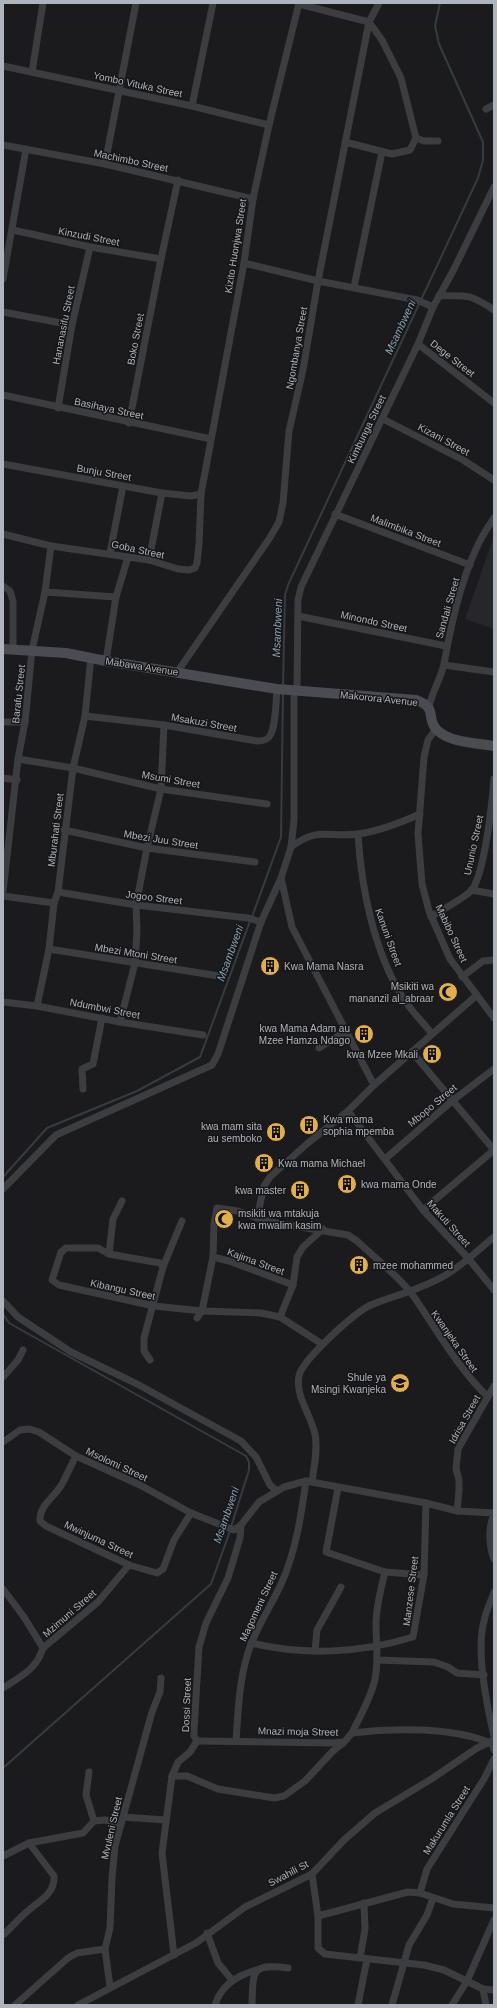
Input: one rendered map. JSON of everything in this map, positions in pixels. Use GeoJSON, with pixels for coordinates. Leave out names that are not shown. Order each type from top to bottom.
{"type":"FeatureCollection","features":[{"type":"Feature","properties":{"kind":"street"},"geometry":{"type":"LineString","coordinates":[[32,72],[43,3]]}},
{"type":"Feature","properties":{"kind":"street"},"geometry":{"type":"LineString","coordinates":[[105,164],[136,3]]}},
{"type":"Feature","properties":{"kind":"street"},"geometry":{"type":"LineString","coordinates":[[192,106],[213,3]]}},
{"type":"Feature","properties":{"kind":"street"},"geometry":{"type":"LineString","coordinates":[[299,3],[369,22],[382,40],[401,78],[416,138],[410,150],[392,154],[345,142]]}},
{"type":"Feature","properties":{"kind":"street","name":"Kizito Huonjwa Street"},"geometry":{"type":"LineString","coordinates":[[201,494],[244,262],[253,199],[268,125],[299,3]]}},
{"type":"Feature","properties":{"kind":"street","name":"Ngombanya Street"},"geometry":{"type":"LineString","coordinates":[[178,671],[269,540],[278,522],[283,503],[289,431],[303,370],[318,281],[345,142],[369,22],[379,3]]}},
{"type":"Feature","properties":{"kind":"street","name":"Yombo Vituka Street"},"geometry":{"type":"LineString","coordinates":[[3,66],[192,106],[268,125]]}},
{"type":"Feature","properties":{"kind":"street"},"geometry":{"type":"LineString","coordinates":[[486,109],[494,105]]}},
{"type":"Feature","properties":{"kind":"street"},"geometry":{"type":"LineString","coordinates":[[416,138],[424,141],[438,141]]}},
{"type":"Feature","properties":{"kind":"street","name":"Machimbo Street"},"geometry":{"type":"LineString","coordinates":[[3,146],[105,164],[178,180],[253,199]]}},
{"type":"Feature","properties":{"kind":"street"},"geometry":{"type":"LineString","coordinates":[[3,279],[13,230],[26,149]]}},
{"type":"Feature","properties":{"kind":"street"},"geometry":{"type":"LineString","coordinates":[[354,287],[382,152]]}},
{"type":"Feature","properties":{"kind":"street","name":"Boko Street"},"geometry":{"type":"LineString","coordinates":[[129,423],[178,180]]}},
{"type":"Feature","properties":{"kind":"street","name":"Kimbunga Street"},"geometry":{"type":"LineString","coordinates":[[288,689],[298,616],[298,600],[301,587],[418,344],[429,305],[439,296],[494,187]]}},
{"type":"Feature","properties":{"kind":"street","name":"Kinzudi Street"},"geometry":{"type":"LineString","coordinates":[[13,230],[90,247],[161,259]]}},
{"type":"Feature","properties":{"kind":"street","name":"Hananasifu Street"},"geometry":{"type":"LineString","coordinates":[[58,408],[72,325],[90,247]]}},
{"type":"Feature","properties":{"kind":"street"},"geometry":{"type":"LineString","coordinates":[[244,262],[318,281],[417,300],[429,305]]}},
{"type":"Feature","properties":{"kind":"street"},"geometry":{"type":"LineString","coordinates":[[439,296],[469,296],[476,298],[494,310]]}},
{"type":"Feature","properties":{"kind":"street"},"geometry":{"type":"LineString","coordinates":[[3,312],[72,325]]}},
{"type":"Feature","properties":{"kind":"street","name":"Dege Street"},"geometry":{"type":"LineString","coordinates":[[418,344],[494,403]]}},
{"type":"Feature","properties":{"kind":"street","name":"Basihaya Street"},"geometry":{"type":"LineString","coordinates":[[3,395],[58,408],[211,439]]}},
{"type":"Feature","properties":{"kind":"street","name":"Kizani Street"},"geometry":{"type":"LineString","coordinates":[[382,419],[463,460],[494,480]]}},
{"type":"Feature","properties":{"kind":"street","name":"Bunju Street"},"geometry":{"type":"LineString","coordinates":[[3,464],[162,493],[191,496],[201,494]]}},
{"type":"Feature","properties":{"kind":"street"},"geometry":{"type":"LineString","coordinates":[[110,554],[123,486]]}},
{"type":"Feature","properties":{"kind":"street"},"geometry":{"type":"LineString","coordinates":[[149,560],[162,493]]}},
{"type":"Feature","properties":{"kind":"street","name":"Goba Street"},"geometry":{"type":"LineString","coordinates":[[3,534],[51,546],[149,560],[178,569],[189,570],[195,568],[197,564],[201,494]]}},
{"type":"Feature","properties":{"kind":"street","name":"Malimbika Street"},"geometry":{"type":"LineString","coordinates":[[335,514],[470,565]]}},
{"type":"Feature","properties":{"kind":"street","name":"Sandali Street"},"geometry":{"type":"LineString","coordinates":[[429,707],[431,696],[444,665],[446,646],[470,565],[477,545],[494,518]]}},
{"type":"Feature","properties":{"kind":"street","name":"Barafu Street"},"geometry":{"type":"LineString","coordinates":[[3,892],[7,836],[25,722],[32,650],[45,592],[51,546]]}},
{"type":"Feature","properties":{"kind":"street"},"geometry":{"type":"LineString","coordinates":[[106,661],[116,597],[128,557]]}},
{"type":"Feature","properties":{"kind":"street"},"geometry":{"type":"LineString","coordinates":[[3,586],[10,591],[13,601],[8,649]]}},
{"type":"Feature","properties":{"kind":"street"},"geometry":{"type":"LineString","coordinates":[[45,592],[116,597]]}},
{"type":"Feature","properties":{"kind":"street","name":"Minondo Street"},"geometry":{"type":"LineString","coordinates":[[298,616],[446,646]]}},
{"type":"Feature","properties":{"kind":"street","name":"Mabawa Avenue"},"geometry":{"type":"LineString","coordinates":[[8,649],[32,650],[91,657],[106,661],[288,689]]}},
{"type":"Feature","properties":{"kind":"street","name":"Mburahati Street"},"geometry":{"type":"LineString","coordinates":[[37,1006],[49,949],[54,904],[58,892],[72,768],[85,716],[91,657]]}},
{"type":"Feature","properties":{"kind":"street"},"geometry":{"type":"LineString","coordinates":[[444,665],[494,672]]}},
{"type":"Feature","properties":{"kind":"street"},"geometry":{"type":"LineString","coordinates":[[3,1189],[56,1135],[212,1065],[218,1054],[255,920],[281,878],[291,847],[294,820],[288,689]]}},
{"type":"Feature","properties":{"kind":"street","name":"Makorora Avenue"},"geometry":{"type":"LineString","coordinates":[[288,689],[416,700],[426,703],[429,707],[436,729]]}},
{"type":"Feature","properties":{"kind":"street","name":"Msakuzi Street"},"geometry":{"type":"LineString","coordinates":[[85,716],[164,725],[257,742],[264,741],[269,737],[288,689]]}},
{"type":"Feature","properties":{"kind":"street"},"geometry":{"type":"LineString","coordinates":[[3,722],[25,722]]}},
{"type":"Feature","properties":{"kind":"street"},"geometry":{"type":"LineString","coordinates":[[120,1022],[134,964],[137,931],[136,906],[146,848],[161,789],[164,725]]}},
{"type":"Feature","properties":{"kind":"street"},"geometry":{"type":"LineString","coordinates":[[436,729],[450,738],[494,746]]}},
{"type":"Feature","properties":{"kind":"street","name":"Mabibo Street"},"geometry":{"type":"LineString","coordinates":[[436,729],[428,740],[424,757],[418,834],[422,884],[431,917],[450,959],[494,1018]]}},
{"type":"Feature","properties":{"kind":"street","name":"Msumi Street"},"geometry":{"type":"LineString","coordinates":[[18,759],[72,768],[161,789],[267,804]]}},
{"type":"Feature","properties":{"kind":"street"},"geometry":{"type":"LineString","coordinates":[[3,778],[17,780]]}},
{"type":"Feature","properties":{"kind":"street","name":"Ununio Street"},"geometry":{"type":"LineString","coordinates":[[431,917],[471,890],[481,865],[492,813],[494,779]]}},
{"type":"Feature","properties":{"kind":"street"},"geometry":{"type":"LineString","coordinates":[[291,847],[299,841],[314,834],[358,834],[394,826],[420,814]]}},
{"type":"Feature","properties":{"kind":"street","name":"Mbezi Juu Street"},"geometry":{"type":"LineString","coordinates":[[64,830],[146,848],[255,862]]}},
{"type":"Feature","properties":{"kind":"street","name":"Kanuni Street"},"geometry":{"type":"LineString","coordinates":[[358,834],[359,861],[364,898],[379,945],[403,999],[432,1034]]}},
{"type":"Feature","properties":{"kind":"street"},"geometry":{"type":"LineString","coordinates":[[281,878],[292,927],[374,1085]]}},
{"type":"Feature","properties":{"kind":"street"},"geometry":{"type":"LineString","coordinates":[[471,890],[494,894]]}},
{"type":"Feature","properties":{"kind":"street","name":"Jogoo Street"},"geometry":{"type":"LineString","coordinates":[[58,892],[136,906],[255,920]]}},
{"type":"Feature","properties":{"kind":"street"},"geometry":{"type":"LineString","coordinates":[[3,896],[54,904]]}},
{"type":"Feature","properties":{"kind":"street","name":"Mbezi Mtoni Street"},"geometry":{"type":"LineString","coordinates":[[49,949],[134,964],[219,976]]}},
{"type":"Feature","properties":{"kind":"street"},"geometry":{"type":"LineString","coordinates":[[462,977],[483,962],[494,960]]}},
{"type":"Feature","properties":{"kind":"street"},"geometry":{"type":"LineString","coordinates":[[257,1218],[264,1186],[270,1177],[308,1143],[348,1111],[374,1085],[477,995]]}},
{"type":"Feature","properties":{"kind":"street","name":"Ndumbwi Street"},"geometry":{"type":"LineString","coordinates":[[3,1002],[37,1006],[120,1022],[203,1034]]}},
{"type":"Feature","properties":{"kind":"street"},"geometry":{"type":"LineString","coordinates":[[83,1089],[82,1070],[93,1064],[102,1018]]}},
{"type":"Feature","properties":{"kind":"street"},"geometry":{"type":"LineString","coordinates":[[318,1048],[346,1031]]}},
{"type":"Feature","properties":{"kind":"street"},"geometry":{"type":"LineString","coordinates":[[412,1052],[494,1150],[423,1210]]}},
{"type":"Feature","properties":{"kind":"street","name":"Mbopo Street"},"geometry":{"type":"LineString","coordinates":[[385,1159],[452,1101],[494,1069]]}},
{"type":"Feature","properties":{"kind":"street","name":"Makuti Street"},"geometry":{"type":"LineString","coordinates":[[348,1111],[423,1210],[468,1258],[494,1290]]}},
{"type":"Feature","properties":{"kind":"street"},"geometry":{"type":"LineString","coordinates":[[109,1254],[113,1219],[122,1201]]}},
{"type":"Feature","properties":{"kind":"street","name":"Kwanjeka Street"},"geometry":{"type":"LineString","coordinates":[[213,1257],[214,1224],[217,1208],[238,1211],[270,1222],[323,1229],[348,1235],[357,1241],[410,1293],[470,1380],[488,1397]]}},
{"type":"Feature","properties":{"kind":"street"},"geometry":{"type":"LineString","coordinates":[[150,1360],[143,1346],[163,1267],[182,1221]]}},
{"type":"Feature","properties":{"kind":"street"},"geometry":{"type":"LineString","coordinates":[[280,1317],[293,1285],[297,1257],[300,1252],[323,1229]]}},
{"type":"Feature","properties":{"kind":"street"},"geometry":{"type":"LineString","coordinates":[[322,1344],[370,1306],[410,1293],[445,1276],[494,1237]]}},
{"type":"Feature","properties":{"kind":"street","name":"Kibangu Street"},"geometry":{"type":"LineString","coordinates":[[163,1267],[160,1263],[109,1254],[98,1248],[66,1248],[61,1252],[52,1280],[59,1285],[154,1306],[202,1311],[261,1313],[280,1317],[322,1344]]}},
{"type":"Feature","properties":{"kind":"street"},"geometry":{"type":"LineString","coordinates":[[197,1318],[202,1311],[213,1257]]}},
{"type":"Feature","properties":{"kind":"street","name":"Kajima Street"},"geometry":{"type":"LineString","coordinates":[[213,1257],[228,1260],[293,1285]]}},
{"type":"Feature","properties":{"kind":"street"},"geometry":{"type":"LineString","coordinates":[[3,1301],[18,1317],[71,1352],[137,1384],[241,1441],[256,1457],[270,1485],[277,1491]]}},
{"type":"Feature","properties":{"kind":"street","name":"Magomeni Street"},"geometry":{"type":"LineString","coordinates":[[236,1741],[238,1702],[246,1658],[251,1643],[282,1582],[295,1547],[316,1451],[315,1434],[299,1390],[299,1376],[305,1361],[322,1344]]}},
{"type":"Feature","properties":{"kind":"street"},"geometry":{"type":"LineString","coordinates":[[3,1377],[18,1360],[23,1350]]}},
{"type":"Feature","properties":{"kind":"street","name":"Idrisa Street"},"geometry":{"type":"LineString","coordinates":[[457,1511],[459,1491],[459,1480],[456,1470],[458,1449],[494,1386]]}},
{"type":"Feature","properties":{"kind":"street","name":"Msolomi Street"},"geometry":{"type":"LineString","coordinates":[[3,1442],[20,1430],[29,1429],[39,1432],[76,1456],[140,1485],[191,1513],[234,1530]]}},
{"type":"Feature","properties":{"kind":"street","name":"Mwinjuma Street"},"geometry":{"type":"LineString","coordinates":[[76,1456],[62,1485],[44,1506],[39,1515],[40,1521],[46,1526],[129,1565],[152,1573],[157,1573],[163,1569],[174,1540],[191,1513]]}},
{"type":"Feature","properties":{"kind":"street","name":"Dossi Street"},"geometry":{"type":"LineString","coordinates":[[234,1530],[241,1525],[259,1502],[277,1491],[296,1483],[309,1482],[426,1503],[457,1511],[494,1514]]}},
{"type":"Feature","properties":{"kind":"street"},"geometry":{"type":"LineString","coordinates":[[338,1488],[326,1552],[385,1572],[424,1575]]}},
{"type":"Feature","properties":{"kind":"street","name":"Manzese Street"},"geometry":{"type":"LineString","coordinates":[[251,1643],[282,1650],[315,1651],[353,1649],[414,1637],[424,1575],[426,1503]]}},
{"type":"Feature","properties":{"kind":"street"},"geometry":{"type":"LineString","coordinates":[[494,1514],[490,1527],[492,1553],[494,1559]]}},
{"type":"Feature","properties":{"kind":"street","name":"Dossi Street"},"geometry":{"type":"LineString","coordinates":[[174,1955],[162,1853],[172,1776],[178,1762],[190,1752],[198,1741],[194,1736],[194,1730],[199,1647],[206,1623],[228,1578],[240,1538],[241,1525]]}},
{"type":"Feature","properties":{"kind":"street","name":"Mzimuni Street"},"geometry":{"type":"LineString","coordinates":[[3,1688],[34,1668],[41,1658],[43,1648],[98,1602],[129,1565]]}},
{"type":"Feature","properties":{"kind":"street"},"geometry":{"type":"LineString","coordinates":[[352,1733],[372,1690],[378,1660],[377,1607],[385,1572]]}},
{"type":"Feature","properties":{"kind":"street"},"geometry":{"type":"LineString","coordinates":[[315,1651],[317,1630],[342,1586]]}},
{"type":"Feature","properties":{"kind":"street"},"geometry":{"type":"LineString","coordinates":[[3,1589],[24,1617],[43,1648]]}},
{"type":"Feature","properties":{"kind":"street"},"geometry":{"type":"LineString","coordinates":[[494,1592],[483,1622],[482,1640],[487,1706],[494,1750]]}},
{"type":"Feature","properties":{"kind":"street"},"geometry":{"type":"LineString","coordinates":[[378,1660],[434,1662],[448,1667],[457,1673],[484,1675]]}},
{"type":"Feature","properties":{"kind":"street","name":"Mvuleni Street"},"geometry":{"type":"LineString","coordinates":[[110,1987],[105,1949],[110,1928],[115,1846],[152,1712],[160,1692],[161,1678]]}},
{"type":"Feature","properties":{"kind":"street","name":"Mnazi moja Street"},"geometry":{"type":"LineString","coordinates":[[198,1741],[344,1742],[352,1733],[411,1730],[468,1735],[492,1740]]}},
{"type":"Feature","properties":{"kind":"street","name":"Swahili St"},"geometry":{"type":"LineString","coordinates":[[78,2005],[196,1943],[207,1933],[245,1907],[312,1874],[344,1840],[375,1814],[492,1740]]}},
{"type":"Feature","properties":{"kind":"street"},"geometry":{"type":"LineString","coordinates":[[172,1776],[187,1776],[218,1789],[274,1798],[284,1796],[305,1781],[333,1751],[344,1742]]}},
{"type":"Feature","properties":{"kind":"street","name":"Makurumla Street"},"geometry":{"type":"LineString","coordinates":[[420,1893],[427,1869],[484,1779],[494,1759]]}},
{"type":"Feature","properties":{"kind":"street"},"geometry":{"type":"LineString","coordinates":[[89,1772],[86,1795],[94,1821]]}},
{"type":"Feature","properties":{"kind":"street"},"geometry":{"type":"LineString","coordinates":[[3,1856],[29,1843],[83,1833],[94,1821],[166,1820]]}},
{"type":"Feature","properties":{"kind":"street"},"geometry":{"type":"LineString","coordinates":[[3,1936],[30,1909],[45,1898],[53,1886],[54,1876],[29,1843]]}},
{"type":"Feature","properties":{"kind":"street"},"geometry":{"type":"LineString","coordinates":[[312,1874],[318,1916],[318,1948],[321,1952],[325,1954],[363,1959],[424,1965],[444,1970],[483,1989],[494,1990]]}},
{"type":"Feature","properties":{"kind":"street"},"geometry":{"type":"LineString","coordinates":[[318,1916],[408,1892],[420,1893],[452,1904],[494,1908]]}},
{"type":"Feature","properties":{"kind":"street"},"geometry":{"type":"LineString","coordinates":[[392,2005],[409,1945],[427,1915],[433,1898]]}},
{"type":"Feature","properties":{"kind":"street"},"geometry":{"type":"LineString","coordinates":[[358,2005],[365,1929],[364,1903]]}},
{"type":"Feature","properties":{"kind":"street"},"geometry":{"type":"LineString","coordinates":[[452,2005],[467,1981],[494,1920]]}},
{"type":"Feature","properties":{"kind":"street"},"geometry":{"type":"LineString","coordinates":[[207,1933],[218,1963],[232,1980]]}},
{"type":"Feature","properties":{"kind":"street"},"geometry":{"type":"LineString","coordinates":[[15,2005],[68,1958],[82,1951],[105,1949]]}},
{"type":"Feature","properties":{"kind":"street"},"geometry":{"type":"LineString","coordinates":[[215,2005],[232,1980],[240,1974],[270,1965],[288,1968]]}},
{"type":"Feature","properties":{"kind":"street"},"geometry":{"type":"LineString","coordinates":[[252,2005],[253,1982],[256,1970]]}},
{"type":"Feature","properties":{"kind":"street"},"geometry":{"type":"LineString","coordinates":[[483,1989],[486,2005]]}},
{"type":"Feature","properties":{"kind":"shaded area"},"geometry":{"type":"Polygon","coordinates":[[[494,536],[494,629],[465,619],[494,536]]]}},
{"type":"Feature","properties":{"kind":"waterway","name":"Msambweni"},"geometry":{"type":"LineString","coordinates":[[421,300],[478,178],[483,160],[483,142],[439,44],[435,26],[440,3]]}},
{"type":"Feature","properties":{"kind":"waterway","name":"Msambweni"},"geometry":{"type":"LineString","coordinates":[[283,686],[285,595],[288,585],[419,304]]}},
{"type":"Feature","properties":{"kind":"waterway","name":"Msambweni"},"geometry":{"type":"LineString","coordinates":[[252,917],[281,837],[283,692]]}},
{"type":"Feature","properties":{"kind":"waterway","name":"Msambweni"},"geometry":{"type":"LineString","coordinates":[[3,1177],[47,1128],[137,1091],[200,1057],[250,921]]}},
{"type":"Feature","properties":{"kind":"waterway","name":"Msambweni"},"geometry":{"type":"LineString","coordinates":[[3,1314],[9,1323],[246,1456],[249,1462],[249,1470],[231,1527]]}},
{"type":"Feature","properties":{"kind":"waterway","name":"Msambweni"},"geometry":{"type":"LineString","coordinates":[[3,1768],[211,1584],[230,1531]]}},
{"type":"Feature","properties":{"kind":"place","name":"Kwa Mama Nasra"},"geometry":{"type":"Point","coordinates":[270,966]}},
{"type":"Feature","properties":{"kind":"place","name":"Msikiti wa mananzil al_abraar"},"geometry":{"type":"Point","coordinates":[448,992]}},
{"type":"Feature","properties":{"kind":"place","name":"kwa Mama Adam au Mzee Hamza Ndago"},"geometry":{"type":"Point","coordinates":[364,1034]}},
{"type":"Feature","properties":{"kind":"place","name":"kwa Mzee Mkali"},"geometry":{"type":"Point","coordinates":[432,1054]}},
{"type":"Feature","properties":{"kind":"place","name":"Kwa mama sophia mpemba"},"geometry":{"type":"Point","coordinates":[309,1125]}},
{"type":"Feature","properties":{"kind":"place","name":"kwa mam sita au semboko"},"geometry":{"type":"Point","coordinates":[276,1132]}},
{"type":"Feature","properties":{"kind":"place","name":"Kwa mama Michael"},"geometry":{"type":"Point","coordinates":[264,1163]}},
{"type":"Feature","properties":{"kind":"place","name":"kwa mama Onde"},"geometry":{"type":"Point","coordinates":[347,1184]}},
{"type":"Feature","properties":{"kind":"place","name":"kwa master"},"geometry":{"type":"Point","coordinates":[300,1190]}},
{"type":"Feature","properties":{"kind":"place","name":"msikiti wa mtakuja kwa mwalim kasim"},"geometry":{"type":"Point","coordinates":[224,1219]}},
{"type":"Feature","properties":{"kind":"place","name":"mzee mohammed"},"geometry":{"type":"Point","coordinates":[359,1265]}},
{"type":"Feature","properties":{"kind":"place","name":"Shule ya Msingi Kwanjeka"},"geometry":{"type":"Point","coordinates":[400,1383]}}]}
